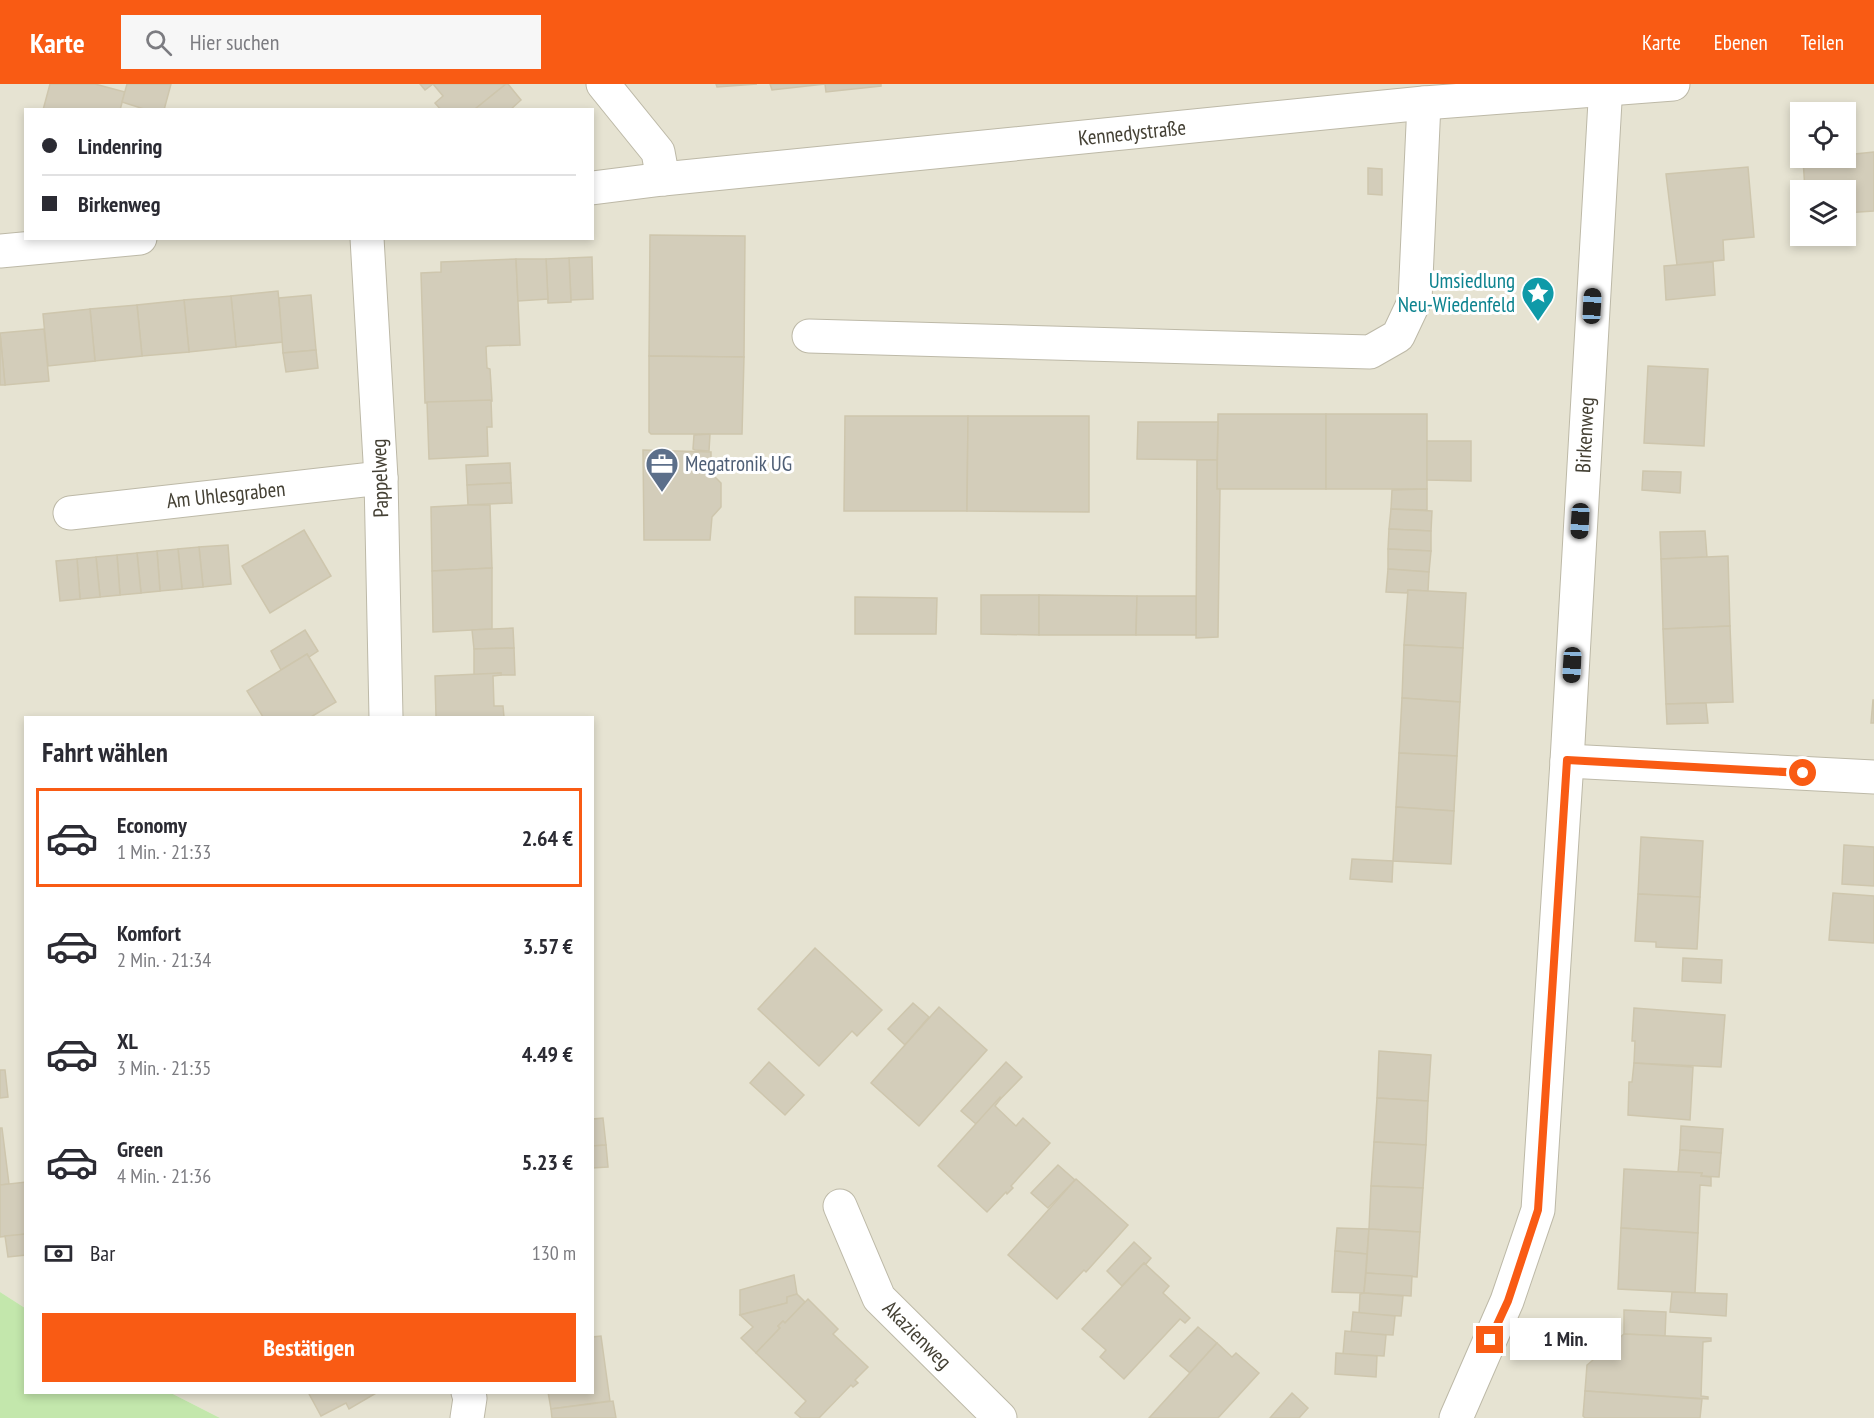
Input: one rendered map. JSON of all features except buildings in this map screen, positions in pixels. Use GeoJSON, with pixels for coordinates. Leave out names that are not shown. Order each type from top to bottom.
{"type":"FeatureCollection","features":[{"type":"Feature","properties":{"kind":"street"},"geometry":{"type":"LineString","coordinates":[[603,84],[658,152],[663,179]]}},
{"type":"Feature","properties":{"kind":"street","name":"Kennedystraße"},"geometry":{"type":"LineString","coordinates":[[594,188],[1424,103],[1605,87],[1673,84]]}},
{"type":"Feature","properties":{"kind":"street","name":"Birkenweg"},"geometry":{"type":"LineString","coordinates":[[1456,1418],[1508,1301],[1538,1210],[1567,760],[1605,87]]}},
{"type":"Feature","properties":{"kind":"street"},"geometry":{"type":"LineString","coordinates":[[809,336],[1370,352],[1398,336],[1416,300],[1424,103]]}},
{"type":"Feature","properties":{"kind":"street"},"geometry":{"type":"LineString","coordinates":[[0,251],[118,240]]}},
{"type":"Feature","properties":{"kind":"street","name":"Pappelweg"},"geometry":{"type":"LineString","coordinates":[[367,240],[381,478],[386,716]]}},
{"type":"Feature","properties":{"kind":"street","name":"Am Uhlesgraben"},"geometry":{"type":"LineString","coordinates":[[70,513],[381,478]]}},
{"type":"Feature","properties":{"kind":"street"},"geometry":{"type":"LineString","coordinates":[[1567,760],[1874,777]]}},
{"type":"Feature","properties":{"kind":"street","name":"Akazienweg"},"geometry":{"type":"LineString","coordinates":[[840,1206],[879,1298],[1000,1418]]}},
{"type":"Feature","properties":{"kind":"street"},"geometry":{"type":"LineString","coordinates":[[468,1418],[469,1394]]}},
{"type":"Feature","properties":{"kind":"shaded area"},"geometry":{"type":"Polygon","coordinates":[[[0,84],[1874,84],[1874,1418],[220,1418],[173,1394],[594,1394],[594,716],[24,716],[24,1307],[0,1292],[0,84]]]}},
{"type":"Feature","properties":{"kind":"green space"},"geometry":{"type":"Polygon","coordinates":[[[0,1292],[24,1307],[24,1394],[173,1394],[220,1418],[0,1418],[0,1292]]]}},
{"type":"Feature","properties":{"kind":"place","name":"Umsiedlung Neu-Wiedenfeld"},"geometry":{"type":"Point","coordinates":[1538,322]}},
{"type":"Feature","properties":{"kind":"place","name":"Megatronik UG"},"geometry":{"type":"Point","coordinates":[662,493]}},
{"type":"Feature","properties":{"kind":"route"},"geometry":{"type":"LineString","coordinates":[[1490,1340],[1508,1301],[1538,1210],[1567,760],[1803,773]]}}]}
